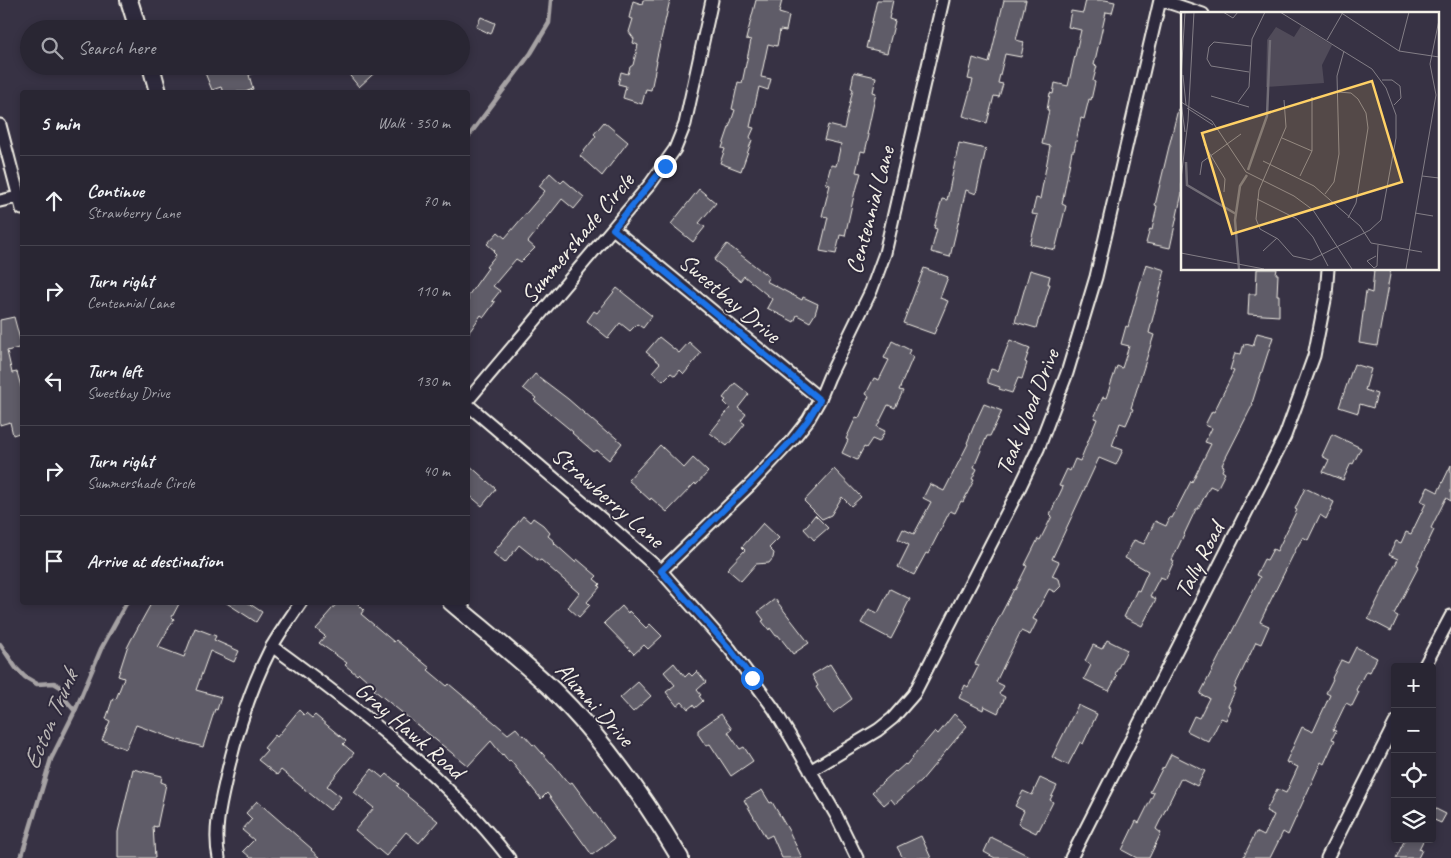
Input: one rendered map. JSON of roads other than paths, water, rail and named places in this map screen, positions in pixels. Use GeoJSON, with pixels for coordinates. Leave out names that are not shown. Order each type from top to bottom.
{"type":"FeatureCollection","features":[{"type":"Feature","properties":{"kind":"main road"},"geometry":{"type":"LineString","coordinates":[[128,0],[135,20]]}},
{"type":"Feature","properties":{"kind":"main road"},"geometry":{"type":"LineString","coordinates":[[153,75],[157,90]]}},
{"type":"Feature","properties":{"kind":"main road","name":"Alumni Drive"},"geometry":{"type":"LineString","coordinates":[[455,605],[516,656],[591,731],[657,819],[680,858]]}},
{"type":"Feature","properties":{"kind":"street","name":"Summershade Circle"},"geometry":{"type":"LineString","coordinates":[[470,398],[665,166],[685,124],[712,0]]}},
{"type":"Feature","properties":{"kind":"street","name":"Centennial Lane"},"geometry":{"type":"LineString","coordinates":[[661,571],[793,439],[808,420],[820,400],[829,376],[871,291],[885,253],[943,0]]}},
{"type":"Feature","properties":{"kind":"street"},"geometry":{"type":"LineString","coordinates":[[1160,0],[1197,12]]}},
{"type":"Feature","properties":{"kind":"street","name":"Teak Wood Drive"},"geometry":{"type":"LineString","coordinates":[[810,771],[878,730],[893,718],[914,694],[1014,500],[1038,449],[1067,373],[1090,300],[1160,0]]}},
{"type":"Feature","properties":{"kind":"street"},"geometry":{"type":"LineString","coordinates":[[0,125],[20,194]]}},
{"type":"Feature","properties":{"kind":"street"},"geometry":{"type":"LineString","coordinates":[[0,201],[20,197]]}},
{"type":"Feature","properties":{"kind":"street","name":"Sweetbay Drive"},"geometry":{"type":"LineString","coordinates":[[613,229],[820,400]]}},
{"type":"Feature","properties":{"kind":"street","name":"Tally Road"},"geometry":{"type":"LineString","coordinates":[[1071,858],[1285,436],[1314,356],[1326,295],[1328,270]]}},
{"type":"Feature","properties":{"kind":"street","name":"Strawberry Lane"},"geometry":{"type":"LineString","coordinates":[[470,406],[661,571],[730,649],[774,710],[836,815],[856,858]]}},
{"type":"Feature","properties":{"kind":"street"},"geometry":{"type":"LineString","coordinates":[[219,858],[217,833],[219,815],[234,746],[259,674],[272,646],[299,605]]}},
{"type":"Feature","properties":{"kind":"street"},"geometry":{"type":"LineString","coordinates":[[1426,663],[1451,616]]}},
{"type":"Feature","properties":{"kind":"street","name":"Gray Hawk Road"},"geometry":{"type":"LineString","coordinates":[[272,646],[329,688],[418,762],[469,810],[509,858]]}},
{"type":"Feature","properties":{"kind":"street"},"geometry":{"type":"LineString","coordinates":[[1327,858],[1391,731]]}},
{"type":"Feature","properties":{"kind":"waterway","name":"Ecton Trunk"},"geometry":{"type":"LineString","coordinates":[[470,134],[531,53],[549,23],[551,0]]}},
{"type":"Feature","properties":{"kind":"waterway","name":"Ecton Trunk"},"geometry":{"type":"LineString","coordinates":[[21,858],[51,759],[75,711],[101,649],[125,605]]}},
{"type":"Feature","properties":{"kind":"waterway"},"geometry":{"type":"LineString","coordinates":[[0,644],[16,668],[25,677],[37,684],[54,683],[64,689],[64,698],[75,711]]}}]}
